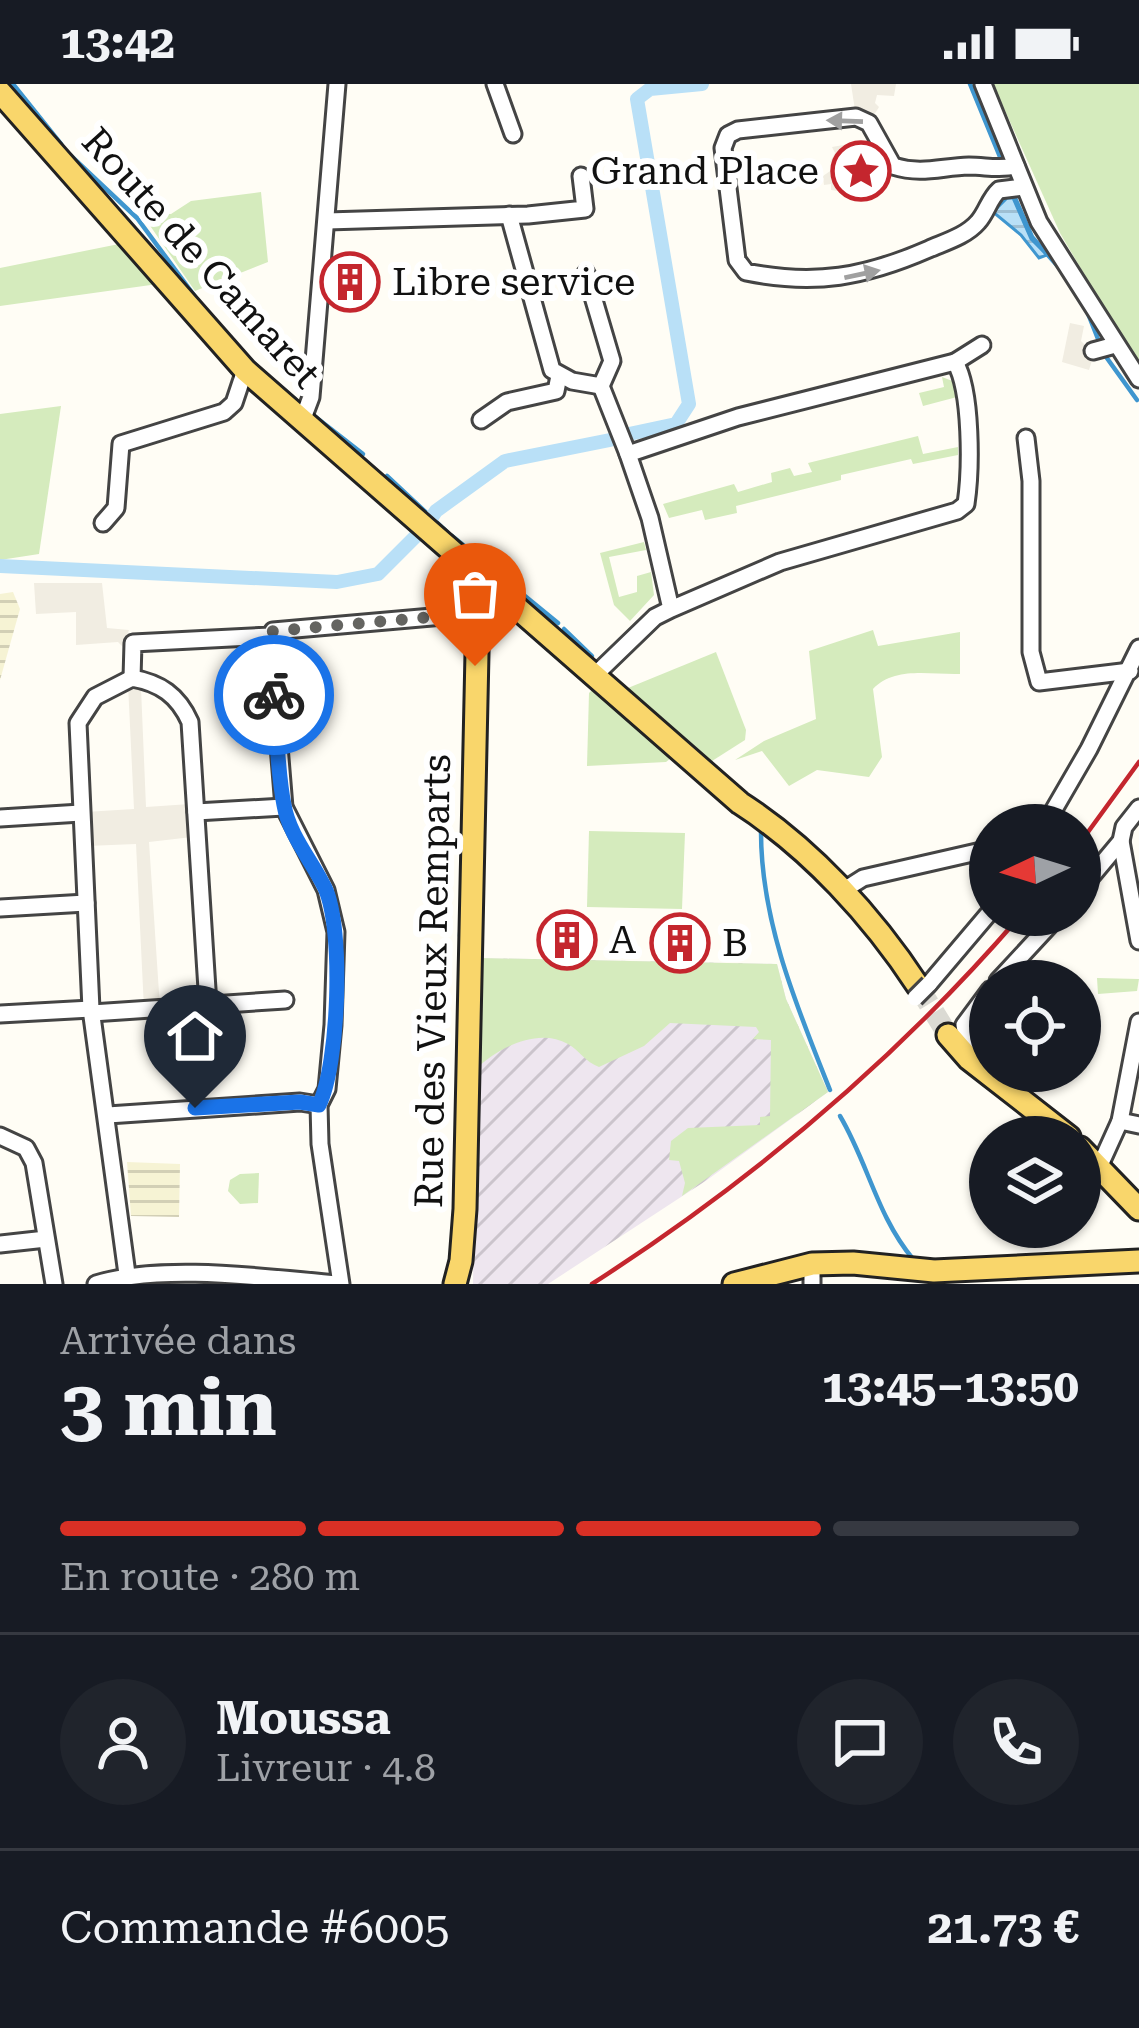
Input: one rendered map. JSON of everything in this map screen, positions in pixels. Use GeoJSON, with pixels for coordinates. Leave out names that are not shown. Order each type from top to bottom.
{"type":"FeatureCollection","features":[{"type":"Feature","properties":{"kind":"main road","name":"Route de Camaret"},"geometry":{"type":"LineString","coordinates":[[0,93],[245,370],[461,562],[486,597],[595,675],[740,802],[786,835],[892,947],[921,990]]}},
{"type":"Feature","properties":{"kind":"main road","name":"Rue des Vieux Remparts"},"geometry":{"type":"LineString","coordinates":[[455,1284],[465,1209],[486,597]]}},
{"type":"Feature","properties":{"kind":"main road"},"geometry":{"type":"LineString","coordinates":[[948,1034],[969,1059],[1041,1116]]}},
{"type":"Feature","properties":{"kind":"main road"},"geometry":{"type":"LineString","coordinates":[[1101,1177],[1139,1209]]}},
{"type":"Feature","properties":{"kind":"main road"},"geometry":{"type":"LineString","coordinates":[[1101,1179],[1139,1221]]}},
{"type":"Feature","properties":{"kind":"main road"},"geometry":{"type":"LineString","coordinates":[[734,1284],[812,1274],[853,1263],[934,1271],[1137,1263]]}},
{"type":"Feature","properties":{"kind":"street"},"geometry":{"type":"LineString","coordinates":[[302,421],[311,398],[337,84]]}},
{"type":"Feature","properties":{"kind":"street"},"geometry":{"type":"LineString","coordinates":[[495,84],[513,134]]}},
{"type":"Feature","properties":{"kind":"street"},"geometry":{"type":"LineString","coordinates":[[983,84],[1023,187],[1053,245],[1139,380]]}},
{"type":"Feature","properties":{"kind":"street"},"geometry":{"type":"LineString","coordinates":[[1016,166],[993,171],[974,166],[911,172],[893,166],[869,123],[856,117],[738,130],[728,135],[723,148],[737,260],[746,272],[776,278],[846,278],[879,271],[963,234],[978,223],[999,190],[1023,187]]}},
{"type":"Feature","properties":{"kind":"street"},"geometry":{"type":"LineString","coordinates":[[327,221],[528,215],[585,208],[581,176]]}},
{"type":"Feature","properties":{"kind":"street"},"geometry":{"type":"LineString","coordinates":[[509,215],[553,370],[601,386]]}},
{"type":"Feature","properties":{"kind":"street"},"geometry":{"type":"LineString","coordinates":[[586,273],[612,361],[601,386],[650,518],[671,609]]}},
{"type":"Feature","properties":{"kind":"street"},"geometry":{"type":"LineString","coordinates":[[628,454],[738,417],[955,362],[982,344]]}},
{"type":"Feature","properties":{"kind":"street"},"geometry":{"type":"LineString","coordinates":[[1093,351],[1115,345]]}},
{"type":"Feature","properties":{"kind":"street"},"geometry":{"type":"LineString","coordinates":[[595,675],[656,617],[671,609],[781,562],[957,511],[966,504],[963,380],[955,362]]}},
{"type":"Feature","properties":{"kind":"street"},"geometry":{"type":"LineString","coordinates":[[103,523],[116,508],[122,443],[224,412],[234,403],[245,370]]}},
{"type":"Feature","properties":{"kind":"street"},"geometry":{"type":"LineString","coordinates":[[481,420],[507,402],[556,391],[560,376]]}},
{"type":"Feature","properties":{"kind":"street"},"geometry":{"type":"LineString","coordinates":[[1026,438],[1031,652],[1039,682],[1130,671]]}},
{"type":"Feature","properties":{"kind":"street"},"geometry":{"type":"LineString","coordinates":[[131,678],[133,643],[270,635],[273,631],[466,614],[486,597]]}},
{"type":"Feature","properties":{"kind":"street"},"geometry":{"type":"LineString","coordinates":[[96,1284],[127,1274],[178,1273],[339,1284],[322,1183],[319,1105],[327,1089],[334,1025],[334,919],[326,890],[284,807],[270,635]]}},
{"type":"Feature","properties":{"kind":"street"},"geometry":{"type":"LineString","coordinates":[[1057,804],[1139,648]]}},
{"type":"Feature","properties":{"kind":"street"},"geometry":{"type":"LineString","coordinates":[[127,1274],[92,1011],[78,723],[95,697],[131,678],[164,688],[183,706],[190,722],[208,1005]]}},
{"type":"Feature","properties":{"kind":"street"},"geometry":{"type":"LineString","coordinates":[[196,812],[284,807]]}},
{"type":"Feature","properties":{"kind":"street"},"geometry":{"type":"LineString","coordinates":[[1139,808],[1124,827],[1121,841],[1139,941]]}},
{"type":"Feature","properties":{"kind":"street"},"geometry":{"type":"LineString","coordinates":[[0,818],[81,813]]}},
{"type":"Feature","properties":{"kind":"street"},"geometry":{"type":"LineString","coordinates":[[1101,865],[1121,841]]}},
{"type":"Feature","properties":{"kind":"street"},"geometry":{"type":"LineString","coordinates":[[841,892],[862,878],[969,854]]}},
{"type":"Feature","properties":{"kind":"street"},"geometry":{"type":"LineString","coordinates":[[0,908],[86,903]]}},
{"type":"Feature","properties":{"kind":"street"},"geometry":{"type":"LineString","coordinates":[[921,990],[969,936]]}},
{"type":"Feature","properties":{"kind":"street"},"geometry":{"type":"LineString","coordinates":[[1017,960],[1040,936]]}},
{"type":"Feature","properties":{"kind":"street"},"geometry":{"type":"LineString","coordinates":[[0,1014],[285,1000]]}},
{"type":"Feature","properties":{"kind":"street"},"geometry":{"type":"LineString","coordinates":[[1101,1152],[1120,1121],[1139,1022]]}},
{"type":"Feature","properties":{"kind":"street"},"geometry":{"type":"LineString","coordinates":[[1022,1092],[1025,1101]]}},
{"type":"Feature","properties":{"kind":"street"},"geometry":{"type":"LineString","coordinates":[[108,1115],[277,1103],[319,1105]]}},
{"type":"Feature","properties":{"kind":"street"},"geometry":{"type":"LineString","coordinates":[[1120,1121],[1139,1125]]}},
{"type":"Feature","properties":{"kind":"street"},"geometry":{"type":"LineString","coordinates":[[0,1136],[26,1148],[34,1163],[54,1284]]}},
{"type":"Feature","properties":{"kind":"street"},"geometry":{"type":"LineString","coordinates":[[0,1244],[46,1239]]}},
{"type":"Feature","properties":{"kind":"shaded area"},"geometry":{"type":"Polygon","coordinates":[[[851,84],[896,84],[894,96],[877,95],[879,107],[869,123],[856,117],[851,84]]]}},
{"type":"Feature","properties":{"kind":"shaded area","name":"Grand Place"},"geometry":{"type":"Polygon","coordinates":[[[878,139],[893,166],[875,196],[824,185],[823,176],[836,167],[830,162],[835,153],[832,147],[878,139]]]}},
{"type":"Feature","properties":{"kind":"shaded area"},"geometry":{"type":"Polygon","coordinates":[[[1070,323],[1084,326],[1081,341],[1094,354],[1089,370],[1062,362],[1070,323]]]}},
{"type":"Feature","properties":{"kind":"shaded area"},"geometry":{"type":"Polygon","coordinates":[[[34,583],[102,583],[107,628],[129,630],[123,647],[118,642],[76,645],[76,612],[36,614],[34,583]]]}},
{"type":"Feature","properties":{"kind":"shaded area"},"geometry":{"type":"Polygon","coordinates":[[[13,592],[20,609],[0,680],[0,594],[13,592]]]}},
{"type":"Feature","properties":{"kind":"shaded area"},"geometry":{"type":"Polygon","coordinates":[[[128,684],[141,688],[146,807],[190,804],[192,837],[149,842],[160,1008],[144,1009],[136,844],[87,846],[85,812],[134,809],[128,684]]]}},
{"type":"Feature","properties":{"kind":"shaded area"},"geometry":{"type":"Polygon","coordinates":[[[478,958],[777,964],[786,999],[828,1092],[707,1180],[548,1284],[473,1284],[478,958]]]}},
{"type":"Feature","properties":{"kind":"shaded area"},"geometry":{"type":"Polygon","coordinates":[[[127,1162],[180,1164],[179,1217],[131,1216],[127,1162]]]}},
{"type":"Feature","properties":{"kind":"green space"},"geometry":{"type":"Polygon","coordinates":[[[993,84],[1139,84],[1139,368],[1060,233],[993,84]]]}},
{"type":"Feature","properties":{"kind":"green space"},"geometry":{"type":"Polygon","coordinates":[[[261,192],[268,262],[195,291],[142,214],[171,214],[191,201],[261,192]]]}},
{"type":"Feature","properties":{"kind":"green space"},"geometry":{"type":"Polygon","coordinates":[[[119,244],[158,284],[0,306],[0,268],[119,244]]]}},
{"type":"Feature","properties":{"kind":"green space"},"geometry":{"type":"Polygon","coordinates":[[[942,377],[955,382],[957,397],[923,406],[919,393],[944,387],[942,377]]]}},
{"type":"Feature","properties":{"kind":"green space"},"geometry":{"type":"Polygon","coordinates":[[[61,406],[39,554],[0,560],[0,414],[61,406]]]}},
{"type":"Feature","properties":{"kind":"green space"},"geometry":{"type":"Polygon","coordinates":[[[918,436],[923,454],[958,447],[958,455],[913,464],[911,459],[841,475],[841,480],[736,506],[737,513],[705,520],[702,510],[669,518],[663,504],[734,484],[738,492],[772,482],[771,473],[790,468],[794,476],[812,472],[808,463],[918,436]]]}},
{"type":"Feature","properties":{"kind":"green space"},"geometry":{"type":"Polygon","coordinates":[[[644,542],[646,550],[609,557],[619,597],[637,592],[637,576],[651,572],[654,595],[630,621],[614,605],[600,553],[644,542]]]}},
{"type":"Feature","properties":{"kind":"green space"},"geometry":{"type":"Polygon","coordinates":[[[873,630],[878,646],[960,632],[960,674],[902,674],[873,689],[882,757],[869,777],[817,770],[789,786],[762,751],[735,760],[764,741],[816,719],[809,651],[873,630]]]}},
{"type":"Feature","properties":{"kind":"green space"},"geometry":{"type":"Polygon","coordinates":[[[716,652],[746,730],[745,740],[712,761],[628,688],[716,652]]]}},
{"type":"Feature","properties":{"kind":"green space"},"geometry":{"type":"Polygon","coordinates":[[[593,689],[671,758],[587,766],[589,693],[593,689]]]}},
{"type":"Feature","properties":{"kind":"green space"},"geometry":{"type":"Polygon","coordinates":[[[589,831],[685,833],[682,909],[587,907],[589,831]]]}},
{"type":"Feature","properties":{"kind":"green space"},"geometry":{"type":"Polygon","coordinates":[[[478,958],[777,964],[786,999],[828,1092],[682,1196],[685,1183],[679,1161],[669,1160],[671,1141],[688,1128],[760,1125],[760,1117],[770,1116],[771,1040],[753,1039],[759,1032],[756,1027],[670,1023],[644,1046],[599,1067],[568,1044],[544,1038],[507,1047],[477,1068],[478,958]]]}},
{"type":"Feature","properties":{"kind":"green space"},"geometry":{"type":"Polygon","coordinates":[[[1101,978],[1139,979],[1137,991],[1101,994],[1101,978]]]}},
{"type":"Feature","properties":{"kind":"green space"},"geometry":{"type":"Polygon","coordinates":[[[259,1173],[258,1203],[240,1204],[228,1191],[230,1180],[259,1173]]]}},
{"type":"Feature","properties":{"kind":"water"},"geometry":{"type":"Polygon","coordinates":[[[1013,198],[1031,239],[1047,255],[1039,258],[993,212],[1013,198]]]}},
{"type":"Feature","properties":{"kind":"waterway"},"geometry":{"type":"LineString","coordinates":[[13,84],[61,144]]}},
{"type":"Feature","properties":{"kind":"waterway"},"geometry":{"type":"LineString","coordinates":[[629,434],[676,424],[689,404],[637,99],[650,89],[702,84]]}},
{"type":"Feature","properties":{"kind":"waterway"},"geometry":{"type":"LineString","coordinates":[[970,84],[1000,157]]}},
{"type":"Feature","properties":{"kind":"waterway"},"geometry":{"type":"LineString","coordinates":[[69,154],[137,218],[199,302]]}},
{"type":"Feature","properties":{"kind":"waterway"},"geometry":{"type":"LineString","coordinates":[[1014,196],[1032,237],[1062,271]]}},
{"type":"Feature","properties":{"kind":"waterway"},"geometry":{"type":"LineString","coordinates":[[1087,311],[1098,339]]}},
{"type":"Feature","properties":{"kind":"waterway"},"geometry":{"type":"LineString","coordinates":[[1104,354],[1137,400]]}},
{"type":"Feature","properties":{"kind":"waterway"},"geometry":{"type":"LineString","coordinates":[[248,358],[266,375]]}},
{"type":"Feature","properties":{"kind":"waterway"},"geometry":{"type":"LineString","coordinates":[[284,390],[299,403]]}},
{"type":"Feature","properties":{"kind":"waterway"},"geometry":{"type":"LineString","coordinates":[[313,415],[363,454]]}},
{"type":"Feature","properties":{"kind":"waterway"},"geometry":{"type":"LineString","coordinates":[[430,520],[505,461],[610,440]]}},
{"type":"Feature","properties":{"kind":"waterway"},"geometry":{"type":"LineString","coordinates":[[387,476],[447,532]]}},
{"type":"Feature","properties":{"kind":"waterway"},"geometry":{"type":"LineString","coordinates":[[0,566],[337,582],[378,574],[420,532]]}},
{"type":"Feature","properties":{"kind":"waterway"},"geometry":{"type":"LineString","coordinates":[[452,536],[488,565]]}},
{"type":"Feature","properties":{"kind":"waterway"},"geometry":{"type":"LineString","coordinates":[[498,574],[558,623]]}},
{"type":"Feature","properties":{"kind":"waterway"},"geometry":{"type":"LineString","coordinates":[[564,629],[592,656]]}},
{"type":"Feature","properties":{"kind":"waterway"},"geometry":{"type":"LineString","coordinates":[[761,832],[774,931],[830,1090]]}},
{"type":"Feature","properties":{"kind":"waterway"},"geometry":{"type":"LineString","coordinates":[[460,936],[461,917]]}},
{"type":"Feature","properties":{"kind":"waterway"},"geometry":{"type":"LineString","coordinates":[[840,1116],[890,1225],[913,1259]]}},
{"type":"Feature","properties":{"kind":"tunnel"},"geometry":{"type":"LineString","coordinates":[[918,986],[948,1035]]}},
{"type":"Feature","properties":{"kind":"railway"},"geometry":{"type":"LineString","coordinates":[[1101,814],[1139,762]]}},
{"type":"Feature","properties":{"kind":"railway"},"geometry":{"type":"LineString","coordinates":[[592,1284],[709,1203],[820,1115],[924,1019],[1002,936]]}},
{"type":"Feature","properties":{"kind":"way so far"},"geometry":{"type":"LineString","coordinates":[[274,695],[273,631],[466,614],[474,605],[478,607],[475,666]]}},
{"type":"Feature","properties":{"kind":"place","name":"Grand Place"},"geometry":{"type":"Point","coordinates":[861,171]}},
{"type":"Feature","properties":{"kind":"place","name":"Libre service"},"geometry":{"type":"Point","coordinates":[350,282]}},
{"type":"Feature","properties":{"kind":"place","name":"A"},"geometry":{"type":"Point","coordinates":[567,940]}},
{"type":"Feature","properties":{"kind":"place","name":"B"},"geometry":{"type":"Point","coordinates":[680,943]}},
{"type":"Feature","properties":{"kind":"route"},"geometry":{"type":"LineString","coordinates":[[195,1108],[319,1105],[327,1089],[336,932],[326,890],[284,807],[274,695]]}}]}
